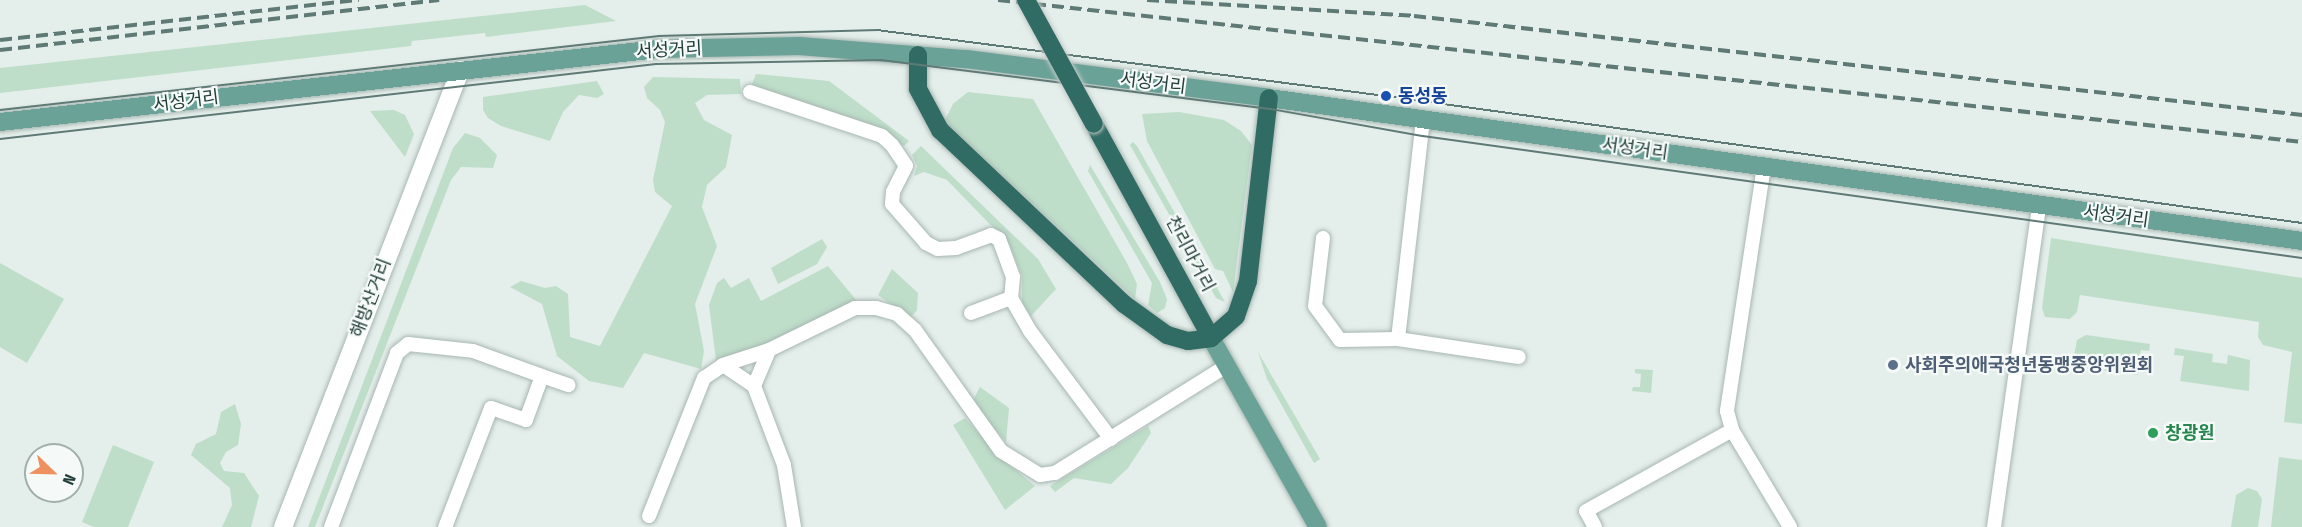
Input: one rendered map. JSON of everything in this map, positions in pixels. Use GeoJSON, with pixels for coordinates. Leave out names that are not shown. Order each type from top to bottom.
{"type":"FeatureCollection","features":[{"type":"Feature","properties":{"kind":"highway","name":"천리마거리"},"geometry":{"type":"LineString","coordinates":[[1026,0],[1211,338]]}},
{"type":"Feature","properties":{"kind":"highway"},"geometry":{"type":"LineString","coordinates":[[918,55],[923,102],[953,142],[1137,314],[1167,335],[1188,341],[1211,338],[1236,316],[1248,280],[1269,98]]}},
{"type":"Feature","properties":{"kind":"main road","name":"서성거리"},"geometry":{"type":"LineString","coordinates":[[0,122],[658,49],[736,46],[918,55],[1269,98],[2302,241]]}},
{"type":"Feature","properties":{"kind":"main road","name":"해방산거리"},"geometry":{"type":"LineString","coordinates":[[283,527],[436,138],[460,70]]}},
{"type":"Feature","properties":{"kind":"main road","name":"천리마거리"},"geometry":{"type":"LineString","coordinates":[[1211,338],[1318,527]]}},
{"type":"Feature","properties":{"kind":"street"},"geometry":{"type":"LineString","coordinates":[[750,92],[882,136],[906,166],[893,192],[892,204],[913,231],[938,249],[956,248],[991,235],[999,239],[1013,277],[1011,298],[1030,331],[1111,439]]}},
{"type":"Feature","properties":{"kind":"street"},"geometry":{"type":"LineString","coordinates":[[1398,339],[1423,121]]}},
{"type":"Feature","properties":{"kind":"street"},"geometry":{"type":"LineString","coordinates":[[1764,166],[1728,388],[1732,430],[1790,527]]}},
{"type":"Feature","properties":{"kind":"street"},"geometry":{"type":"LineString","coordinates":[[1994,527],[2039,205]]}},
{"type":"Feature","properties":{"kind":"street"},"geometry":{"type":"LineString","coordinates":[[1323,238],[1315,306],[1340,340],[1398,339],[1519,357]]}},
{"type":"Feature","properties":{"kind":"street"},"geometry":{"type":"LineString","coordinates":[[971,313],[1011,298]]}},
{"type":"Feature","properties":{"kind":"street"},"geometry":{"type":"LineString","coordinates":[[650,516],[699,386],[712,370],[769,350],[855,308],[876,308],[897,314],[915,330],[1001,451],[1022,467],[1040,475],[1055,473],[1226,366]]}},
{"type":"Feature","properties":{"kind":"street"},"geometry":{"type":"LineString","coordinates":[[331,527],[401,347],[460,348],[568,385]]}},
{"type":"Feature","properties":{"kind":"street"},"geometry":{"type":"LineString","coordinates":[[754,386],[769,350]]}},
{"type":"Feature","properties":{"kind":"street"},"geometry":{"type":"LineString","coordinates":[[723,365],[754,386],[784,465],[794,527]]}},
{"type":"Feature","properties":{"kind":"street"},"geometry":{"type":"LineString","coordinates":[[445,527],[491,408],[526,420],[543,376]]}},
{"type":"Feature","properties":{"kind":"street"},"geometry":{"type":"LineString","coordinates":[[1594,527],[1586,511],[1732,430]]}},
{"type":"Feature","properties":{"kind":"green space"},"geometry":{"type":"Polygon","coordinates":[[[585,5],[616,21],[486,37],[485,33],[412,41],[411,46],[0,93],[0,68],[585,5]]]}},
{"type":"Feature","properties":{"kind":"green space"},"geometry":{"type":"Polygon","coordinates":[[[756,74],[829,81],[909,141],[904,146],[870,124],[755,89],[752,84],[756,74]]]}},
{"type":"Feature","properties":{"kind":"green space"},"geometry":{"type":"Polygon","coordinates":[[[653,77],[740,79],[741,94],[707,95],[695,103],[704,120],[732,135],[726,167],[707,185],[702,207],[717,246],[695,304],[704,351],[701,369],[644,353],[623,388],[589,381],[557,356],[542,304],[510,287],[521,281],[545,288],[556,286],[568,294],[570,337],[600,346],[672,206],[655,192],[653,180],[665,122],[660,110],[647,98],[644,87],[653,77]]]}},
{"type":"Feature","properties":{"kind":"green space"},"geometry":{"type":"Polygon","coordinates":[[[597,81],[604,94],[597,98],[579,95],[563,112],[550,141],[501,126],[488,118],[483,110],[483,97],[597,81]]]}},
{"type":"Feature","properties":{"kind":"green space"},"geometry":{"type":"Polygon","coordinates":[[[968,92],[1033,99],[1127,263],[1137,284],[1135,299],[950,127],[945,120],[953,104],[968,92]]]}},
{"type":"Feature","properties":{"kind":"green space"},"geometry":{"type":"Polygon","coordinates":[[[394,110],[405,115],[414,134],[405,157],[370,111],[394,110]]]}},
{"type":"Feature","properties":{"kind":"green space"},"geometry":{"type":"Polygon","coordinates":[[[1179,112],[1224,120],[1241,131],[1252,145],[1233,292],[1223,271],[1215,269],[1147,141],[1142,114],[1179,112]]]}},
{"type":"Feature","properties":{"kind":"green space"},"geometry":{"type":"Polygon","coordinates":[[[465,133],[480,138],[497,155],[493,168],[461,167],[451,180],[315,527],[308,527],[453,148],[465,133]]]}},
{"type":"Feature","properties":{"kind":"green space"},"geometry":{"type":"Polygon","coordinates":[[[1133,142],[1225,302],[1216,298],[1130,145],[1133,142]]]}},
{"type":"Feature","properties":{"kind":"green space"},"geometry":{"type":"Polygon","coordinates":[[[921,146],[1038,259],[1056,289],[1031,316],[1022,303],[1022,275],[1009,244],[947,180],[924,172],[914,176],[917,166],[912,155],[921,146]]]}},
{"type":"Feature","properties":{"kind":"green space"},"geometry":{"type":"Polygon","coordinates":[[[1090,165],[1160,282],[1167,299],[1165,308],[1157,313],[1148,305],[1152,283],[1088,171],[1090,165]]]}},
{"type":"Feature","properties":{"kind":"green space"},"geometry":{"type":"Polygon","coordinates":[[[2051,238],[2302,278],[2302,424],[2284,422],[2292,352],[2263,345],[2258,337],[2259,322],[2080,295],[2077,312],[2070,319],[2045,317],[2042,308],[2051,238]]]}},
{"type":"Feature","properties":{"kind":"green space"},"geometry":{"type":"Polygon","coordinates":[[[822,239],[827,247],[817,264],[778,284],[771,268],[822,239]]]}},
{"type":"Feature","properties":{"kind":"green space"},"geometry":{"type":"Polygon","coordinates":[[[0,263],[64,299],[27,363],[0,347],[0,263]]]}},
{"type":"Feature","properties":{"kind":"green space"},"geometry":{"type":"Polygon","coordinates":[[[828,266],[857,301],[774,341],[716,360],[709,305],[717,283],[724,278],[731,288],[749,278],[761,301],[828,266]]]}},
{"type":"Feature","properties":{"kind":"green space"},"geometry":{"type":"Polygon","coordinates":[[[892,269],[918,293],[917,310],[910,318],[878,295],[892,269]]]}},
{"type":"Feature","properties":{"kind":"green space"},"geometry":{"type":"Polygon","coordinates":[[[2086,335],[2150,344],[2149,351],[2141,350],[2138,375],[2072,366],[2077,340],[2086,335]]]}},
{"type":"Feature","properties":{"kind":"green space"},"geometry":{"type":"Polygon","coordinates":[[[2175,348],[2213,354],[2212,362],[2227,364],[2228,355],[2250,360],[2249,391],[2180,381],[2184,356],[2174,355],[2175,348]]]}},
{"type":"Feature","properties":{"kind":"green space"},"geometry":{"type":"Polygon","coordinates":[[[1258,352],[1320,459],[1314,463],[1267,379],[1258,352]]]}},
{"type":"Feature","properties":{"kind":"green space"},"geometry":{"type":"Polygon","coordinates":[[[1635,369],[1653,370],[1651,393],[1632,391],[1633,387],[1640,387],[1641,374],[1635,373],[1635,369]]]}},
{"type":"Feature","properties":{"kind":"green space"},"geometry":{"type":"Polygon","coordinates":[[[980,387],[1009,408],[1006,442],[972,402],[980,387]]]}},
{"type":"Feature","properties":{"kind":"green space"},"geometry":{"type":"Polygon","coordinates":[[[235,404],[241,424],[238,445],[226,452],[220,463],[224,471],[244,473],[259,496],[251,527],[222,527],[232,505],[230,488],[191,455],[196,444],[216,434],[221,412],[235,404]]]}},
{"type":"Feature","properties":{"kind":"green space"},"geometry":{"type":"Polygon","coordinates":[[[965,418],[1000,457],[1035,486],[1005,510],[953,425],[965,418]]]}},
{"type":"Feature","properties":{"kind":"green space"},"geometry":{"type":"Polygon","coordinates":[[[1148,426],[1151,433],[1128,468],[1111,484],[1074,478],[1055,492],[1050,486],[1148,426]]]}},
{"type":"Feature","properties":{"kind":"green space"},"geometry":{"type":"Polygon","coordinates":[[[113,445],[154,462],[128,527],[94,527],[82,522],[113,445]]]}},
{"type":"Feature","properties":{"kind":"green space"},"geometry":{"type":"Polygon","coordinates":[[[2279,457],[2302,460],[2302,527],[2271,527],[2279,457]]]}},
{"type":"Feature","properties":{"kind":"green space"},"geometry":{"type":"Polygon","coordinates":[[[2248,488],[2257,491],[2262,499],[2258,527],[2231,527],[2236,495],[2248,488]]]}},
{"type":"Feature","properties":{"kind":"tram line"},"geometry":{"type":"LineString","coordinates":[[0,110],[659,36],[877,30],[1386,96],[2302,223]]}},
{"type":"Feature","properties":{"kind":"tram line"},"geometry":{"type":"LineString","coordinates":[[0,139],[656,64],[882,60],[1271,109],[1423,136],[2302,258]]}},
{"type":"Feature","properties":{"kind":"railway"},"geometry":{"type":"LineString","coordinates":[[0,40],[359,0]]}},
{"type":"Feature","properties":{"kind":"railway"},"geometry":{"type":"LineString","coordinates":[[0,50],[439,0]]}},
{"type":"Feature","properties":{"kind":"railway"},"geometry":{"type":"LineString","coordinates":[[998,0],[2302,142]]}},
{"type":"Feature","properties":{"kind":"railway"},"geometry":{"type":"LineString","coordinates":[[1147,0],[1414,16],[2302,115]]}},
{"type":"Feature","properties":{"kind":"place","name":"동성동"},"geometry":{"type":"Point","coordinates":[1386,96]}},
{"type":"Feature","properties":{"kind":"place","name":"사회주의애국청년동맹중앙위원회"},"geometry":{"type":"Point","coordinates":[1893,365]}},
{"type":"Feature","properties":{"kind":"place","name":"창광원"},"geometry":{"type":"Point","coordinates":[2153,433]}}]}
